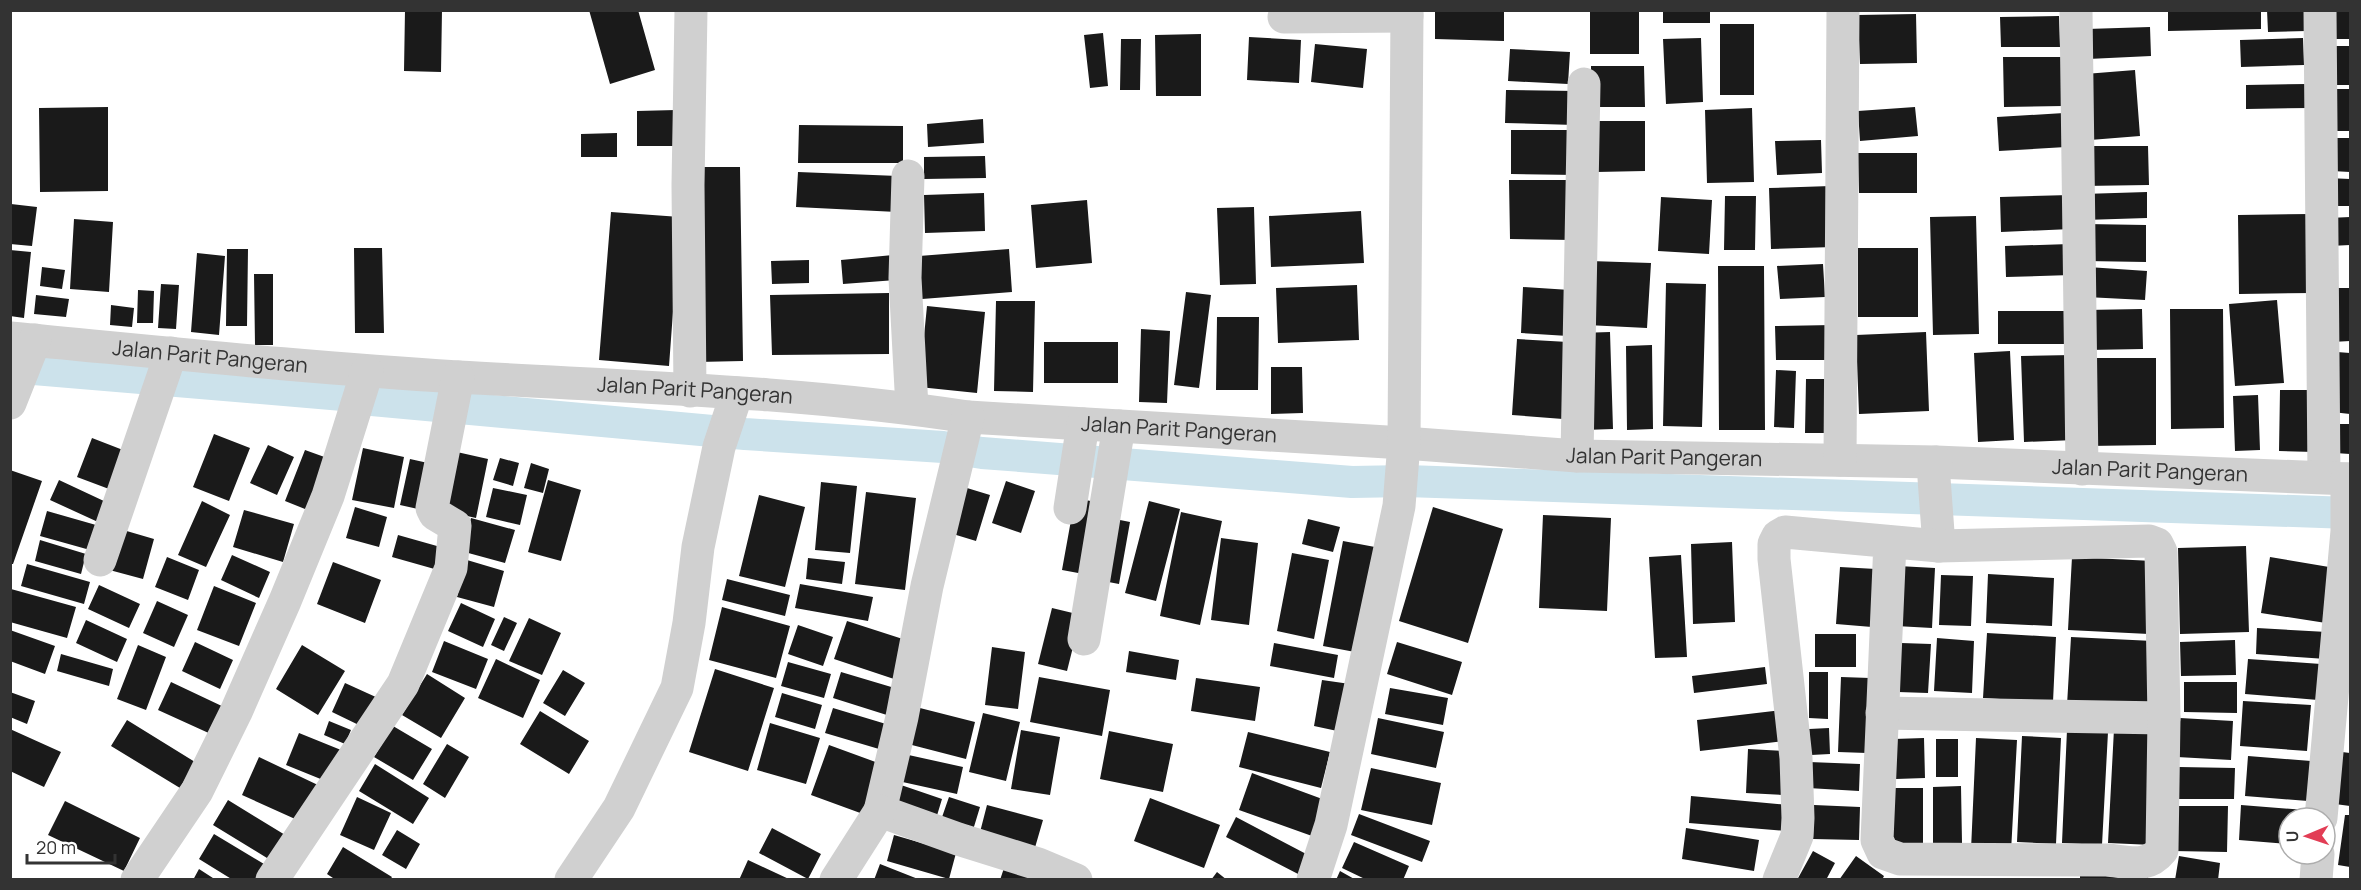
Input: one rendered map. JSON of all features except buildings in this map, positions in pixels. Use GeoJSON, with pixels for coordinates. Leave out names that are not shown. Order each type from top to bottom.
{"type":"FeatureCollection","features":[{"type":"Feature","properties":{"kind":"street"},"geometry":{"type":"LineString","coordinates":[[690,391],[688,185],[691,10]]}},
{"type":"Feature","properties":{"kind":"street"},"geometry":{"type":"LineString","coordinates":[[1840,460],[1843,10]]}},
{"type":"Feature","properties":{"kind":"street"},"geometry":{"type":"LineString","coordinates":[[2076,10],[2082,469]]}},
{"type":"Feature","properties":{"kind":"street"},"geometry":{"type":"LineString","coordinates":[[2320,10],[2342,482],[2347,531],[2322,806]]}},
{"type":"Feature","properties":{"kind":"street"},"geometry":{"type":"LineString","coordinates":[[1284,17],[1407,13],[1403,452],[1399,506],[1331,825],[1312,879]]}},
{"type":"Feature","properties":{"kind":"street"},"geometry":{"type":"LineString","coordinates":[[1577,456],[1584,84]]}},
{"type":"Feature","properties":{"kind":"street"},"geometry":{"type":"LineString","coordinates":[[908,176],[905,278],[912,408]]}},
{"type":"Feature","properties":{"kind":"street"},"geometry":{"type":"LineString","coordinates":[[13,397],[25,345]]}},
{"type":"Feature","properties":{"kind":"street","name":"Jalan Parit Pangeran"},"geometry":{"type":"LineString","coordinates":[[25,345],[171,353],[367,372],[690,391],[733,404],[912,408],[966,424],[1082,434],[1119,427],[1403,452],[1840,460],[1935,470],[2082,469],[2342,482]]}},
{"type":"Feature","properties":{"kind":"street"},"geometry":{"type":"LineString","coordinates":[[100,560],[171,353]]}},
{"type":"Feature","properties":{"kind":"street"},"geometry":{"type":"LineString","coordinates":[[137,879],[197,791],[236,712],[328,496],[367,372]]}},
{"type":"Feature","properties":{"kind":"street"},"geometry":{"type":"LineString","coordinates":[[272,879],[403,684],[451,568],[455,526],[435,514],[432,508],[458,377]]}},
{"type":"Feature","properties":{"kind":"street"},"geometry":{"type":"LineString","coordinates":[[571,879],[619,808],[677,688],[689,623],[698,547],[719,447],[733,404]]}},
{"type":"Feature","properties":{"kind":"street"},"geometry":{"type":"LineString","coordinates":[[836,879],[880,811],[902,717],[927,586],[966,424]]}},
{"type":"Feature","properties":{"kind":"street"},"geometry":{"type":"LineString","coordinates":[[1084,639],[1119,427]]}},
{"type":"Feature","properties":{"kind":"street"},"geometry":{"type":"LineString","coordinates":[[1070,508],[1082,434]]}},
{"type":"Feature","properties":{"kind":"street"},"geometry":{"type":"LineString","coordinates":[[1935,470],[1938,537]]}},
{"type":"Feature","properties":{"kind":"street"},"geometry":{"type":"LineString","coordinates":[[1779,879],[1797,836],[1798,818],[1796,758],[1774,559],[1774,544],[1778,536],[1785,532],[1890,543],[1938,537],[2150,541],[2157,544],[2161,552],[2164,718],[2162,850],[2154,860],[2142,863],[2108,860],[1900,859],[1883,853],[1877,840],[1890,543]]}},
{"type":"Feature","properties":{"kind":"street"},"geometry":{"type":"LineString","coordinates":[[1882,713],[2164,718]]}},
{"type":"Feature","properties":{"kind":"street"},"geometry":{"type":"LineString","coordinates":[[880,811],[1076,879]]}},
{"type":"Feature","properties":{"kind":"waterway"},"geometry":{"type":"LineString","coordinates":[[10,367],[343,395]]}},
{"type":"Feature","properties":{"kind":"waterway"},"geometry":{"type":"LineString","coordinates":[[372,400],[745,434],[943,447],[982,453],[1352,482],[1406,481],[2350,513]]}}]}
